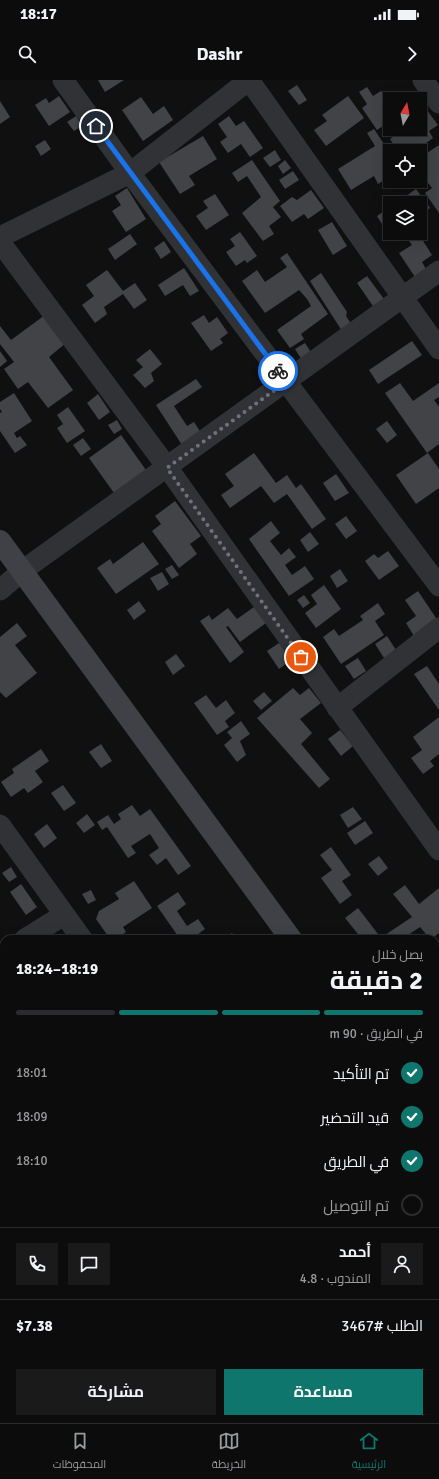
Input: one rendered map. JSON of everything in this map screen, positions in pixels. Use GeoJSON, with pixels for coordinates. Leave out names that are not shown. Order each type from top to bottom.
{"type":"FeatureCollection","features":[{"type":"Feature","properties":{"kind":"street"},"geometry":{"type":"LineString","coordinates":[[63,80],[130,173],[439,586]]}},
{"type":"Feature","properties":{"kind":"street"},"geometry":{"type":"LineString","coordinates":[[0,238],[130,173],[249,80],[439,349]]}},
{"type":"Feature","properties":{"kind":"street"},"geometry":{"type":"LineString","coordinates":[[423,80],[439,103]]}},
{"type":"Feature","properties":{"kind":"street"},"geometry":{"type":"LineString","coordinates":[[0,242],[167,468],[439,850]]}},
{"type":"Feature","properties":{"kind":"street"},"geometry":{"type":"LineString","coordinates":[[0,590],[22,571],[439,272]]}},
{"type":"Feature","properties":{"kind":"street"},"geometry":{"type":"LineString","coordinates":[[0,541],[288,935]]}},
{"type":"Feature","properties":{"kind":"street"},"geometry":{"type":"LineString","coordinates":[[337,708],[439,628]]}},
{"type":"Feature","properties":{"kind":"street"},"geometry":{"type":"LineString","coordinates":[[0,825],[79,935]]}},
{"type":"Feature","properties":{"kind":"street"},"geometry":{"type":"LineString","coordinates":[[32,935],[64,915]]}},
{"type":"Feature","properties":{"kind":"building"},"geometry":{"type":"Polygon","coordinates":[[[98,80],[124,80],[105,92],[98,80]]]}},
{"type":"Feature","properties":{"kind":"building"},"geometry":{"type":"Polygon","coordinates":[[[297,85],[307,100],[299,105],[288,91],[297,85]]]}},
{"type":"Feature","properties":{"kind":"building"},"geometry":{"type":"Polygon","coordinates":[[[367,87],[373,96],[381,91],[383,94],[383,126],[377,130],[362,108],[367,104],[359,92],[367,87]]]}},
{"type":"Feature","properties":{"kind":"building"},"geometry":{"type":"Polygon","coordinates":[[[59,96],[70,112],[49,126],[35,105],[46,98],[49,103],[59,96]]]}},
{"type":"Feature","properties":{"kind":"building"},"geometry":{"type":"Polygon","coordinates":[[[348,96],[364,118],[326,146],[314,130],[327,121],[322,115],[348,96]]]}},
{"type":"Feature","properties":{"kind":"building"},"geometry":{"type":"Polygon","coordinates":[[[141,97],[153,114],[164,106],[173,120],[143,141],[122,110],[141,97]]]}},
{"type":"Feature","properties":{"kind":"building"},"geometry":{"type":"Polygon","coordinates":[[[0,101],[10,117],[0,124],[0,101]]]}},
{"type":"Feature","properties":{"kind":"building"},"geometry":{"type":"Polygon","coordinates":[[[427,110],[438,125],[429,131],[433,138],[425,144],[393,144],[390,139],[394,136],[427,136],[427,110]]]}},
{"type":"Feature","properties":{"kind":"building"},"geometry":{"type":"Polygon","coordinates":[[[76,116],[82,126],[74,131],[67,122],[76,116]]]}},
{"type":"Feature","properties":{"kind":"building"},"geometry":{"type":"Polygon","coordinates":[[[229,116],[236,126],[244,121],[263,148],[250,157],[241,144],[228,153],[220,142],[227,137],[218,124],[229,116]]]}},
{"type":"Feature","properties":{"kind":"building"},"geometry":{"type":"Polygon","coordinates":[[[374,129],[384,144],[383,181],[378,184],[374,176],[351,190],[338,169],[375,146],[367,133],[374,129]]]}},
{"type":"Feature","properties":{"kind":"building"},"geometry":{"type":"Polygon","coordinates":[[[203,136],[217,159],[189,176],[195,185],[180,194],[159,162],[203,136]]]}},
{"type":"Feature","properties":{"kind":"building"},"geometry":{"type":"Polygon","coordinates":[[[45,140],[51,149],[41,156],[35,146],[45,140]]]}},
{"type":"Feature","properties":{"kind":"building"},"geometry":{"type":"Polygon","coordinates":[[[439,145],[439,213],[425,193],[432,188],[427,182],[427,153],[439,145]]]}},
{"type":"Feature","properties":{"kind":"building"},"geometry":{"type":"Polygon","coordinates":[[[275,150],[281,160],[270,167],[263,158],[275,150]]]}},
{"type":"Feature","properties":{"kind":"building"},"geometry":{"type":"Polygon","coordinates":[[[252,160],[280,201],[273,207],[281,217],[269,226],[274,234],[263,241],[242,213],[261,197],[247,176],[238,182],[232,173],[252,160]]]}},
{"type":"Feature","properties":{"kind":"building"},"geometry":{"type":"Polygon","coordinates":[[[285,160],[291,168],[283,174],[278,166],[285,160]]]}},
{"type":"Feature","properties":{"kind":"building"},"geometry":{"type":"Polygon","coordinates":[[[293,171],[299,180],[285,189],[279,180],[293,171]]]}},
{"type":"Feature","properties":{"kind":"building"},"geometry":{"type":"Polygon","coordinates":[[[127,188],[146,219],[126,232],[112,211],[121,205],[115,196],[127,188]]]}},
{"type":"Feature","properties":{"kind":"building"},"geometry":{"type":"Polygon","coordinates":[[[416,189],[421,196],[406,196],[416,189]]]}},
{"type":"Feature","properties":{"kind":"building"},"geometry":{"type":"Polygon","coordinates":[[[311,190],[324,208],[308,219],[304,214],[292,222],[280,206],[292,197],[297,200],[311,190]]]}},
{"type":"Feature","properties":{"kind":"building"},"geometry":{"type":"Polygon","coordinates":[[[215,194],[229,215],[206,230],[196,216],[208,208],[203,201],[215,194]]]}},
{"type":"Feature","properties":{"kind":"building"},"geometry":{"type":"Polygon","coordinates":[[[383,212],[383,226],[377,216],[383,212]]]}},
{"type":"Feature","properties":{"kind":"building"},"geometry":{"type":"Polygon","coordinates":[[[332,222],[347,246],[333,255],[318,230],[332,222]]]}},
{"type":"Feature","properties":{"kind":"building"},"geometry":{"type":"Polygon","coordinates":[[[240,232],[257,256],[247,263],[245,260],[236,266],[226,252],[235,246],[230,239],[240,232]]]}},
{"type":"Feature","properties":{"kind":"building"},"geometry":{"type":"Polygon","coordinates":[[[130,234],[137,244],[115,260],[108,249],[130,234]]]}},
{"type":"Feature","properties":{"kind":"building"},"geometry":{"type":"Polygon","coordinates":[[[408,240],[422,240],[432,255],[422,262],[426,269],[415,277],[399,253],[412,245],[408,240]]]}},
{"type":"Feature","properties":{"kind":"building"},"geometry":{"type":"Polygon","coordinates":[[[164,241],[171,252],[161,259],[154,248],[164,241]]]}},
{"type":"Feature","properties":{"kind":"building"},"geometry":{"type":"Polygon","coordinates":[[[287,253],[328,314],[301,334],[304,339],[290,348],[277,330],[311,306],[307,299],[299,290],[265,313],[242,281],[257,270],[265,282],[287,267],[280,258],[287,253]]]}},
{"type":"Feature","properties":{"kind":"building"},"geometry":{"type":"Polygon","coordinates":[[[184,268],[199,291],[190,296],[183,285],[165,296],[158,285],[184,268]]]}},
{"type":"Feature","properties":{"kind":"building"},"geometry":{"type":"Polygon","coordinates":[[[107,270],[123,291],[135,283],[147,300],[134,309],[123,294],[104,307],[107,314],[95,323],[82,305],[94,296],[86,285],[107,270]]]}},
{"type":"Feature","properties":{"kind":"building"},"geometry":{"type":"Polygon","coordinates":[[[321,273],[347,312],[346,316],[352,325],[342,331],[310,281],[321,273]]]}},
{"type":"Feature","properties":{"kind":"building"},"geometry":{"type":"Polygon","coordinates":[[[367,276],[384,299],[373,306],[357,283],[367,276]]]}},
{"type":"Feature","properties":{"kind":"building"},"geometry":{"type":"Polygon","coordinates":[[[45,315],[66,343],[49,357],[73,390],[48,408],[28,382],[18,389],[4,369],[14,362],[0,344],[0,326],[11,340],[45,315]]]}},
{"type":"Feature","properties":{"kind":"building"},"geometry":{"type":"Polygon","coordinates":[[[204,315],[209,323],[217,317],[228,333],[220,339],[223,343],[211,351],[191,323],[204,315]]]}},
{"type":"Feature","properties":{"kind":"building"},"geometry":{"type":"Polygon","coordinates":[[[412,341],[422,355],[378,384],[369,370],[412,341]]]}},
{"type":"Feature","properties":{"kind":"building"},"geometry":{"type":"Polygon","coordinates":[[[305,343],[312,354],[302,360],[295,349],[305,343]]]}},
{"type":"Feature","properties":{"kind":"building"},"geometry":{"type":"Polygon","coordinates":[[[150,349],[162,364],[151,373],[154,381],[145,388],[133,375],[143,367],[136,360],[150,349]]]}},
{"type":"Feature","properties":{"kind":"building"},"geometry":{"type":"Polygon","coordinates":[[[0,351],[7,361],[0,367],[0,351]]]}},
{"type":"Feature","properties":{"kind":"building"},"geometry":{"type":"Polygon","coordinates":[[[196,379],[202,387],[174,406],[187,426],[194,422],[201,433],[182,445],[156,405],[196,379]]]}},
{"type":"Feature","properties":{"kind":"building"},"geometry":{"type":"Polygon","coordinates":[[[400,383],[413,401],[439,383],[439,397],[434,400],[439,407],[439,444],[427,453],[385,393],[400,383]]]}},
{"type":"Feature","properties":{"kind":"building"},"geometry":{"type":"Polygon","coordinates":[[[14,393],[32,421],[14,433],[17,438],[20,436],[27,445],[15,453],[0,431],[0,413],[2,412],[0,409],[0,402],[14,393]]]}},
{"type":"Feature","properties":{"kind":"building"},"geometry":{"type":"Polygon","coordinates":[[[98,394],[110,412],[99,420],[87,403],[98,394]]]}},
{"type":"Feature","properties":{"kind":"building"},"geometry":{"type":"Polygon","coordinates":[[[68,407],[85,431],[67,443],[57,428],[63,424],[57,415],[68,407]]]}},
{"type":"Feature","properties":{"kind":"building"},"geometry":{"type":"Polygon","coordinates":[[[117,420],[122,429],[114,434],[108,425],[117,420]]]}},
{"type":"Feature","properties":{"kind":"building"},"geometry":{"type":"Polygon","coordinates":[[[387,421],[397,435],[387,443],[376,429],[387,421]]]}},
{"type":"Feature","properties":{"kind":"building"},"geometry":{"type":"Polygon","coordinates":[[[121,435],[146,470],[114,493],[89,458],[121,435]]]}},
{"type":"Feature","properties":{"kind":"building"},"geometry":{"type":"Polygon","coordinates":[[[83,438],[91,449],[81,456],[73,445],[83,438]]]}},
{"type":"Feature","properties":{"kind":"building"},"geometry":{"type":"Polygon","coordinates":[[[254,453],[276,483],[287,475],[296,488],[301,484],[326,519],[312,529],[287,494],[274,503],[261,486],[230,508],[221,495],[234,486],[225,474],[254,453]]]}},
{"type":"Feature","properties":{"kind":"building"},"geometry":{"type":"Polygon","coordinates":[[[428,453],[439,469],[439,488],[416,504],[396,475],[428,453]]]}},
{"type":"Feature","properties":{"kind":"building"},"geometry":{"type":"Polygon","coordinates":[[[336,474],[349,493],[335,501],[323,483],[336,474]]]}},
{"type":"Feature","properties":{"kind":"building"},"geometry":{"type":"Polygon","coordinates":[[[175,501],[201,536],[190,544],[197,554],[179,568],[152,531],[161,524],[155,516],[175,501]]]}},
{"type":"Feature","properties":{"kind":"building"},"geometry":{"type":"Polygon","coordinates":[[[346,516],[357,531],[346,539],[335,524],[346,516]]]}},
{"type":"Feature","properties":{"kind":"building"},"geometry":{"type":"Polygon","coordinates":[[[271,521],[280,533],[270,541],[281,555],[289,548],[296,557],[285,565],[292,575],[305,566],[314,579],[289,596],[249,539],[271,521]]]}},
{"type":"Feature","properties":{"kind":"building"},"geometry":{"type":"Polygon","coordinates":[[[310,532],[319,544],[308,552],[300,540],[310,532]]]}},
{"type":"Feature","properties":{"kind":"building"},"geometry":{"type":"Polygon","coordinates":[[[143,542],[159,564],[116,594],[97,568],[110,559],[113,564],[143,542]]]}},
{"type":"Feature","properties":{"kind":"building"},"geometry":{"type":"Polygon","coordinates":[[[388,551],[399,566],[379,580],[365,561],[374,554],[378,558],[388,551]]]}},
{"type":"Feature","properties":{"kind":"building"},"geometry":{"type":"Polygon","coordinates":[[[172,565],[179,575],[172,579],[165,569],[172,565]]]}},
{"type":"Feature","properties":{"kind":"building"},"geometry":{"type":"Polygon","coordinates":[[[340,569],[348,581],[337,588],[330,576],[340,569]]]}},
{"type":"Feature","properties":{"kind":"building"},"geometry":{"type":"Polygon","coordinates":[[[162,572],[169,584],[158,591],[150,578],[162,572]]]}},
{"type":"Feature","properties":{"kind":"building"},"geometry":{"type":"Polygon","coordinates":[[[324,585],[341,609],[316,628],[305,613],[317,604],[311,595],[324,585]]]}},
{"type":"Feature","properties":{"kind":"building"},"geometry":{"type":"Polygon","coordinates":[[[418,591],[438,621],[414,636],[406,623],[416,616],[405,600],[418,591]]]}},
{"type":"Feature","properties":{"kind":"building"},"geometry":{"type":"Polygon","coordinates":[[[304,595],[310,603],[303,608],[297,600],[304,595]]]}},
{"type":"Feature","properties":{"kind":"building"},"geometry":{"type":"Polygon","coordinates":[[[139,601],[146,611],[134,620],[127,610],[139,601]]]}},
{"type":"Feature","properties":{"kind":"building"},"geometry":{"type":"Polygon","coordinates":[[[378,603],[385,614],[375,621],[384,635],[341,664],[323,637],[334,629],[339,636],[363,620],[360,616],[378,603]]]}},
{"type":"Feature","properties":{"kind":"building"},"geometry":{"type":"Polygon","coordinates":[[[254,607],[266,623],[240,642],[228,626],[226,627],[244,652],[230,663],[200,621],[209,615],[212,620],[228,608],[237,619],[254,607]]]}},
{"type":"Feature","properties":{"kind":"building"},"geometry":{"type":"Polygon","coordinates":[[[17,623],[27,636],[15,645],[37,673],[6,698],[0,692],[0,637],[17,623]]]}},
{"type":"Feature","properties":{"kind":"building"},"geometry":{"type":"Polygon","coordinates":[[[387,636],[396,650],[384,658],[375,644],[387,636]]]}},
{"type":"Feature","properties":{"kind":"building"},"geometry":{"type":"Polygon","coordinates":[[[279,643],[291,660],[279,669],[267,651],[279,643]]]}},
{"type":"Feature","properties":{"kind":"building"},"geometry":{"type":"Polygon","coordinates":[[[176,654],[185,666],[173,675],[165,662],[176,654]]]}},
{"type":"Feature","properties":{"kind":"building"},"geometry":{"type":"Polygon","coordinates":[[[358,658],[366,671],[354,679],[345,666],[358,658]]]}},
{"type":"Feature","properties":{"kind":"building"},"geometry":{"type":"Polygon","coordinates":[[[427,666],[439,684],[439,710],[414,674],[427,666]]]}},
{"type":"Feature","properties":{"kind":"building"},"geometry":{"type":"Polygon","coordinates":[[[293,688],[300,695],[309,688],[321,703],[300,719],[312,733],[301,744],[330,779],[319,788],[257,718],[293,688]]]}},
{"type":"Feature","properties":{"kind":"building"},"geometry":{"type":"Polygon","coordinates":[[[264,692],[272,701],[261,710],[253,701],[264,692]]]}},
{"type":"Feature","properties":{"kind":"building"},"geometry":{"type":"Polygon","coordinates":[[[206,695],[216,708],[226,700],[235,713],[225,721],[229,727],[217,735],[194,703],[206,695]]]}},
{"type":"Feature","properties":{"kind":"building"},"geometry":{"type":"Polygon","coordinates":[[[439,717],[439,754],[430,761],[434,766],[423,774],[411,758],[422,750],[413,737],[439,717]]]}},
{"type":"Feature","properties":{"kind":"building"},"geometry":{"type":"Polygon","coordinates":[[[241,721],[250,734],[240,741],[246,755],[237,762],[224,745],[232,738],[227,732],[241,721]]]}},
{"type":"Feature","properties":{"kind":"building"},"geometry":{"type":"Polygon","coordinates":[[[340,730],[353,746],[341,756],[328,739],[340,730]]]}},
{"type":"Feature","properties":{"kind":"building"},"geometry":{"type":"Polygon","coordinates":[[[101,744],[112,761],[101,768],[89,752],[101,744]]]}},
{"type":"Feature","properties":{"kind":"building"},"geometry":{"type":"Polygon","coordinates":[[[41,749],[49,761],[35,771],[43,782],[28,793],[24,788],[11,797],[1,782],[14,773],[12,769],[41,749]]]}},
{"type":"Feature","properties":{"kind":"building"},"geometry":{"type":"Polygon","coordinates":[[[63,785],[76,803],[64,811],[51,793],[63,785]]]}},
{"type":"Feature","properties":{"kind":"building"},"geometry":{"type":"Polygon","coordinates":[[[132,805],[140,816],[150,809],[191,866],[178,875],[166,858],[157,865],[149,855],[159,848],[150,834],[131,846],[136,853],[128,858],[107,827],[102,830],[97,822],[108,815],[114,824],[121,819],[118,814],[132,805]]]}},
{"type":"Feature","properties":{"kind":"building"},"geometry":{"type":"Polygon","coordinates":[[[353,807],[362,819],[348,828],[340,815],[353,807]]]}},
{"type":"Feature","properties":{"kind":"building"},"geometry":{"type":"Polygon","coordinates":[[[87,814],[95,825],[84,833],[76,823],[87,814]]]}},
{"type":"Feature","properties":{"kind":"building"},"geometry":{"type":"Polygon","coordinates":[[[365,821],[373,833],[355,845],[347,833],[365,821]]]}},
{"type":"Feature","properties":{"kind":"building"},"geometry":{"type":"Polygon","coordinates":[[[47,824],[57,838],[44,848],[34,834],[47,824]]]}},
{"type":"Feature","properties":{"kind":"building"},"geometry":{"type":"Polygon","coordinates":[[[331,847],[351,875],[342,881],[352,895],[340,904],[321,878],[332,870],[320,855],[331,847]]]}},
{"type":"Feature","properties":{"kind":"building"},"geometry":{"type":"Polygon","coordinates":[[[379,856],[388,868],[378,876],[368,864],[379,856]]]}},
{"type":"Feature","properties":{"kind":"building"},"geometry":{"type":"Polygon","coordinates":[[[11,867],[17,877],[9,882],[2,873],[11,867]]]}},
{"type":"Feature","properties":{"kind":"building"},"geometry":{"type":"Polygon","coordinates":[[[134,881],[152,908],[123,927],[126,932],[122,935],[107,935],[96,919],[99,911],[119,899],[115,893],[134,881]]]}},
{"type":"Feature","properties":{"kind":"building"},"geometry":{"type":"Polygon","coordinates":[[[21,884],[37,907],[26,915],[10,892],[21,884]]]}},
{"type":"Feature","properties":{"kind":"building"},"geometry":{"type":"Polygon","coordinates":[[[405,885],[419,904],[439,888],[439,933],[436,935],[427,935],[420,927],[408,935],[385,935],[412,917],[393,894],[405,885]]]}},
{"type":"Feature","properties":{"kind":"building"},"geometry":{"type":"Polygon","coordinates":[[[91,890],[96,900],[88,904],[82,894],[91,890]]]}},
{"type":"Feature","properties":{"kind":"building"},"geometry":{"type":"Polygon","coordinates":[[[178,892],[186,904],[177,911],[187,926],[198,919],[205,929],[197,935],[177,935],[157,906],[178,892]]]}},
{"type":"Feature","properties":{"kind":"building"},"geometry":{"type":"Polygon","coordinates":[[[358,908],[378,934],[359,935],[345,918],[358,908]]]}},
{"type":"Feature","properties":{"kind":"way so far"},"geometry":{"type":"LineString","coordinates":[[278,371],[286,382],[167,468],[301,657]]}},
{"type":"Feature","properties":{"kind":"route"},"geometry":{"type":"LineString","coordinates":[[96,126],[278,371]]}}]}
